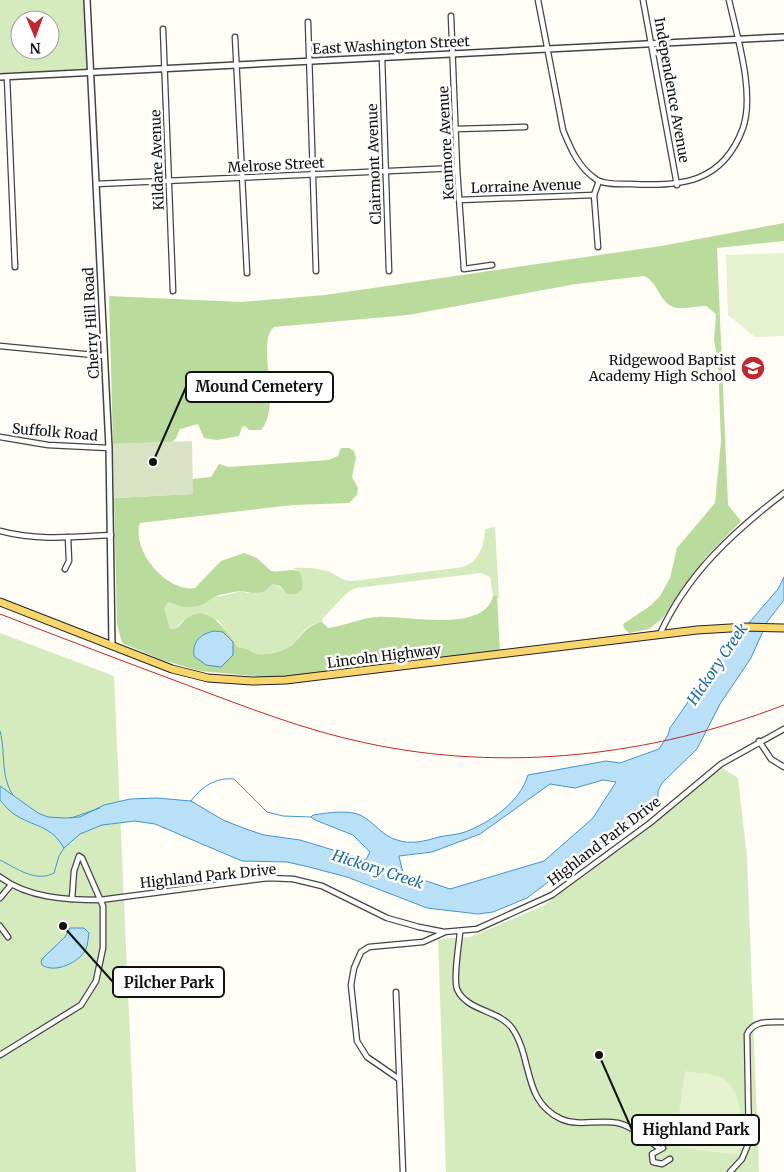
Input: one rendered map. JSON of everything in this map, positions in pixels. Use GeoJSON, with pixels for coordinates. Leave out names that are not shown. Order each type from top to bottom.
{"type":"FeatureCollection","features":[{"type":"Feature","properties":{"kind":"main road","name":"Lincoln Highway"},"geometry":{"type":"LineString","coordinates":[[0,602],[172,669],[208,678],[252,681],[286,680],[660,634],[726,628],[784,628]]}},
{"type":"Feature","properties":{"kind":"street","name":"Cherry Hill Road"},"geometry":{"type":"LineString","coordinates":[[87,0],[109,448],[112,645]]}},
{"type":"Feature","properties":{"kind":"street"},"geometry":{"type":"LineString","coordinates":[[538,0],[559,116],[570,149],[580,164],[598,181],[665,186],[696,180],[711,170],[726,157],[744,126],[748,96],[729,0]]}},
{"type":"Feature","properties":{"kind":"street","name":"Independence Avenue"},"geometry":{"type":"LineString","coordinates":[[643,0],[678,185]]}},
{"type":"Feature","properties":{"kind":"street","name":"Kenmore Avenue"},"geometry":{"type":"LineString","coordinates":[[452,16],[457,168],[464,269],[492,265]]}},
{"type":"Feature","properties":{"kind":"street"},"geometry":{"type":"LineString","coordinates":[[308,22],[316,271]]}},
{"type":"Feature","properties":{"kind":"street","name":"Kildare Avenue"},"geometry":{"type":"LineString","coordinates":[[163,29],[173,290]]}},
{"type":"Feature","properties":{"kind":"street"},"geometry":{"type":"LineString","coordinates":[[235,37],[247,273]]}},
{"type":"Feature","properties":{"kind":"street","name":"East Washington Street"},"geometry":{"type":"LineString","coordinates":[[0,77],[784,37]]}},
{"type":"Feature","properties":{"kind":"street","name":"Clairmont Avenue"},"geometry":{"type":"LineString","coordinates":[[382,57],[389,271]]}},
{"type":"Feature","properties":{"kind":"street"},"geometry":{"type":"LineString","coordinates":[[7,77],[15,267]]}},
{"type":"Feature","properties":{"kind":"street"},"geometry":{"type":"LineString","coordinates":[[456,129],[525,127]]}},
{"type":"Feature","properties":{"kind":"street","name":"Melrose Street"},"geometry":{"type":"LineString","coordinates":[[96,184],[457,168]]}},
{"type":"Feature","properties":{"kind":"street"},"geometry":{"type":"LineString","coordinates":[[598,181],[594,194],[598,247]]}},
{"type":"Feature","properties":{"kind":"street","name":"Lorraine Avenue"},"geometry":{"type":"LineString","coordinates":[[459,200],[594,194]]}},
{"type":"Feature","properties":{"kind":"street"},"geometry":{"type":"LineString","coordinates":[[0,346],[104,356]]}},
{"type":"Feature","properties":{"kind":"street","name":"Suffolk Road"},"geometry":{"type":"LineString","coordinates":[[0,437],[48,445],[109,448]]}},
{"type":"Feature","properties":{"kind":"street"},"geometry":{"type":"LineString","coordinates":[[660,634],[671,609],[719,547],[784,492]]}},
{"type":"Feature","properties":{"kind":"street"},"geometry":{"type":"LineString","coordinates":[[0,532],[21,537],[111,535]]}},
{"type":"Feature","properties":{"kind":"street"},"geometry":{"type":"LineString","coordinates":[[65,570],[69,560],[68,537]]}},
{"type":"Feature","properties":{"kind":"street","name":"Highland Park Drive"},"geometry":{"type":"LineString","coordinates":[[0,877],[11,885],[35,894],[72,900],[100,900],[268,878],[294,879],[322,886],[387,918],[444,932],[477,929],[517,913],[557,892],[650,823],[720,764],[784,729]]}},
{"type":"Feature","properties":{"kind":"street"},"geometry":{"type":"LineString","coordinates":[[759,742],[770,759],[784,767]]}},
{"type":"Feature","properties":{"kind":"street"},"geometry":{"type":"LineString","coordinates":[[0,1055],[81,1004],[96,980],[101,965],[103,914],[100,900],[82,858],[79,856],[74,871],[72,900]]}},
{"type":"Feature","properties":{"kind":"street"},"geometry":{"type":"LineString","coordinates":[[0,898],[11,885]]}},
{"type":"Feature","properties":{"kind":"street"},"geometry":{"type":"LineString","coordinates":[[0,926],[8,937]]}},
{"type":"Feature","properties":{"kind":"street"},"geometry":{"type":"LineString","coordinates":[[399,1079],[367,1057],[357,1041],[352,985],[354,968],[361,952],[369,947],[423,942],[444,932]]}},
{"type":"Feature","properties":{"kind":"street"},"geometry":{"type":"LineString","coordinates":[[460,932],[456,988],[462,997],[501,1018],[511,1026],[523,1051],[534,1094],[542,1104],[550,1112],[569,1121],[618,1123],[644,1136],[661,1149],[652,1154],[653,1162],[662,1164],[670,1159]]}},
{"type":"Feature","properties":{"kind":"street"},"geometry":{"type":"LineString","coordinates":[[396,992],[403,1172]]}},
{"type":"Feature","properties":{"kind":"street"},"geometry":{"type":"LineString","coordinates":[[730,1172],[742,1160],[749,1142],[747,1034],[750,1027],[760,1023],[784,1022]]}},
{"type":"Feature","properties":{"kind":"green space"},"geometry":{"type":"Polygon","coordinates":[[[0,0],[86,0],[88,71],[0,75],[0,0]]]}},
{"type":"Feature","properties":{"kind":"green space"},"geometry":{"type":"Polygon","coordinates":[[[784,223],[784,241],[717,248],[728,505],[741,521],[706,557],[662,619],[649,629],[629,633],[623,624],[650,606],[660,596],[670,578],[677,548],[715,503],[721,441],[718,362],[714,340],[716,314],[706,306],[678,308],[672,306],[663,299],[649,279],[644,276],[576,284],[408,315],[274,327],[269,335],[267,346],[270,406],[267,419],[261,430],[249,430],[245,426],[242,427],[239,436],[217,440],[204,438],[198,424],[180,429],[172,442],[113,444],[109,296],[241,302],[325,295],[661,246],[784,223]]]}},
{"type":"Feature","properties":{"kind":"green space"},"geometry":{"type":"Polygon","coordinates":[[[784,253],[784,336],[755,337],[728,315],[726,255],[784,253]]]}},
{"type":"Feature","properties":{"kind":"green space"},"geometry":{"type":"Polygon","coordinates":[[[192,441],[193,494],[114,498],[113,444],[192,441]]]}},
{"type":"Feature","properties":{"kind":"green space"},"geometry":{"type":"Polygon","coordinates":[[[341,448],[349,448],[354,451],[356,458],[352,477],[358,488],[357,495],[349,503],[293,505],[140,523],[141,546],[146,557],[163,577],[173,584],[184,588],[195,588],[221,561],[244,553],[257,558],[271,571],[294,570],[301,574],[302,590],[295,594],[287,594],[280,586],[273,584],[262,592],[241,591],[216,596],[204,604],[196,606],[185,607],[168,602],[164,608],[170,629],[178,627],[191,616],[207,615],[228,633],[238,647],[248,649],[257,654],[269,654],[288,648],[308,628],[317,623],[322,622],[328,628],[377,617],[460,619],[475,615],[487,608],[493,596],[497,596],[500,652],[271,678],[200,671],[162,660],[122,643],[117,624],[114,498],[192,494],[192,479],[211,477],[219,464],[229,467],[329,460],[338,456],[341,448]]]}},
{"type":"Feature","properties":{"kind":"green space"},"geometry":{"type":"Polygon","coordinates":[[[495,527],[499,598],[493,596],[490,577],[481,573],[356,588],[342,597],[322,619],[322,622],[311,625],[304,630],[292,645],[269,654],[257,654],[248,649],[238,647],[218,620],[184,620],[174,630],[170,629],[164,616],[164,605],[168,602],[227,595],[241,591],[247,593],[269,589],[273,584],[283,590],[298,571],[293,568],[321,570],[352,581],[463,567],[473,561],[480,552],[484,541],[485,529],[495,527]]]}},
{"type":"Feature","properties":{"kind":"green space"},"geometry":{"type":"Polygon","coordinates":[[[0,633],[114,676],[136,1172],[0,1172],[0,633]]]}},
{"type":"Feature","properties":{"kind":"green space"},"geometry":{"type":"Polygon","coordinates":[[[721,767],[738,778],[747,857],[759,1172],[446,1172],[438,939],[470,937],[543,906],[653,825],[721,767]]]}},
{"type":"Feature","properties":{"kind":"green space"},"geometry":{"type":"Polygon","coordinates":[[[685,1071],[720,1077],[728,1082],[737,1099],[742,1122],[743,1151],[740,1155],[680,1148],[675,1142],[685,1071]]]}},
{"type":"Feature","properties":{"kind":"water"},"geometry":{"type":"Polygon","coordinates":[[[784,577],[784,600],[767,622],[751,658],[720,704],[697,749],[662,783],[658,791],[658,801],[648,805],[527,898],[493,912],[478,914],[427,908],[347,877],[305,866],[287,862],[242,861],[155,824],[135,821],[102,825],[80,834],[64,848],[49,831],[14,814],[0,800],[0,786],[38,813],[48,817],[65,818],[80,817],[104,805],[130,799],[157,798],[191,801],[223,820],[246,829],[264,835],[300,840],[366,860],[370,852],[353,835],[311,817],[313,815],[338,812],[357,814],[367,819],[392,838],[408,842],[459,834],[485,823],[503,810],[518,794],[528,775],[606,761],[620,763],[659,749],[670,728],[690,699],[694,696],[701,697],[718,659],[778,589],[784,577]],[[603,780],[575,788],[550,784],[480,834],[432,852],[399,856],[403,873],[450,889],[544,861],[593,818],[616,782],[603,780]]]}},
{"type":"Feature","properties":{"kind":"water"},"geometry":{"type":"Polygon","coordinates":[[[214,631],[223,632],[233,642],[233,655],[221,667],[206,665],[194,656],[194,646],[198,639],[214,631]]]}},
{"type":"Feature","properties":{"kind":"water"},"geometry":{"type":"Polygon","coordinates":[[[70,928],[84,928],[89,933],[87,947],[83,954],[73,962],[60,967],[54,968],[42,965],[41,961],[44,957],[65,937],[70,928]]]}},
{"type":"Feature","properties":{"kind":"waterway"},"geometry":{"type":"LineString","coordinates":[[0,731],[6,780],[13,795]]}},
{"type":"Feature","properties":{"kind":"waterway"},"geometry":{"type":"LineString","coordinates":[[191,801],[199,791],[215,781],[234,779],[267,812],[283,816],[311,817]]}},
{"type":"Feature","properties":{"kind":"waterway","name":"Hickory Creek"},"geometry":{"type":"LineString","coordinates":[[71,818],[100,808]]}},
{"type":"Feature","properties":{"kind":"waterway"},"geometry":{"type":"LineString","coordinates":[[0,860],[26,873],[47,876],[54,873],[59,856],[64,848]]}},
{"type":"Feature","properties":{"kind":"railway"},"geometry":{"type":"LineString","coordinates":[[0,614],[231,702],[298,725],[343,738],[418,752],[471,757],[525,758],[578,754],[683,737],[734,723],[784,705]]}},
{"type":"Feature","properties":{"kind":"place","name":"Ridgewood Baptist Academy High School"},"geometry":{"type":"Point","coordinates":[753,368]}},
{"type":"Feature","properties":{"kind":"place","name":"Mound Cemetery"},"geometry":{"type":"Point","coordinates":[153,462]}},
{"type":"Feature","properties":{"kind":"place","name":"Pilcher Park"},"geometry":{"type":"Point","coordinates":[63,926]}},
{"type":"Feature","properties":{"kind":"place","name":"Highland Park"},"geometry":{"type":"Point","coordinates":[599,1055]}}]}
